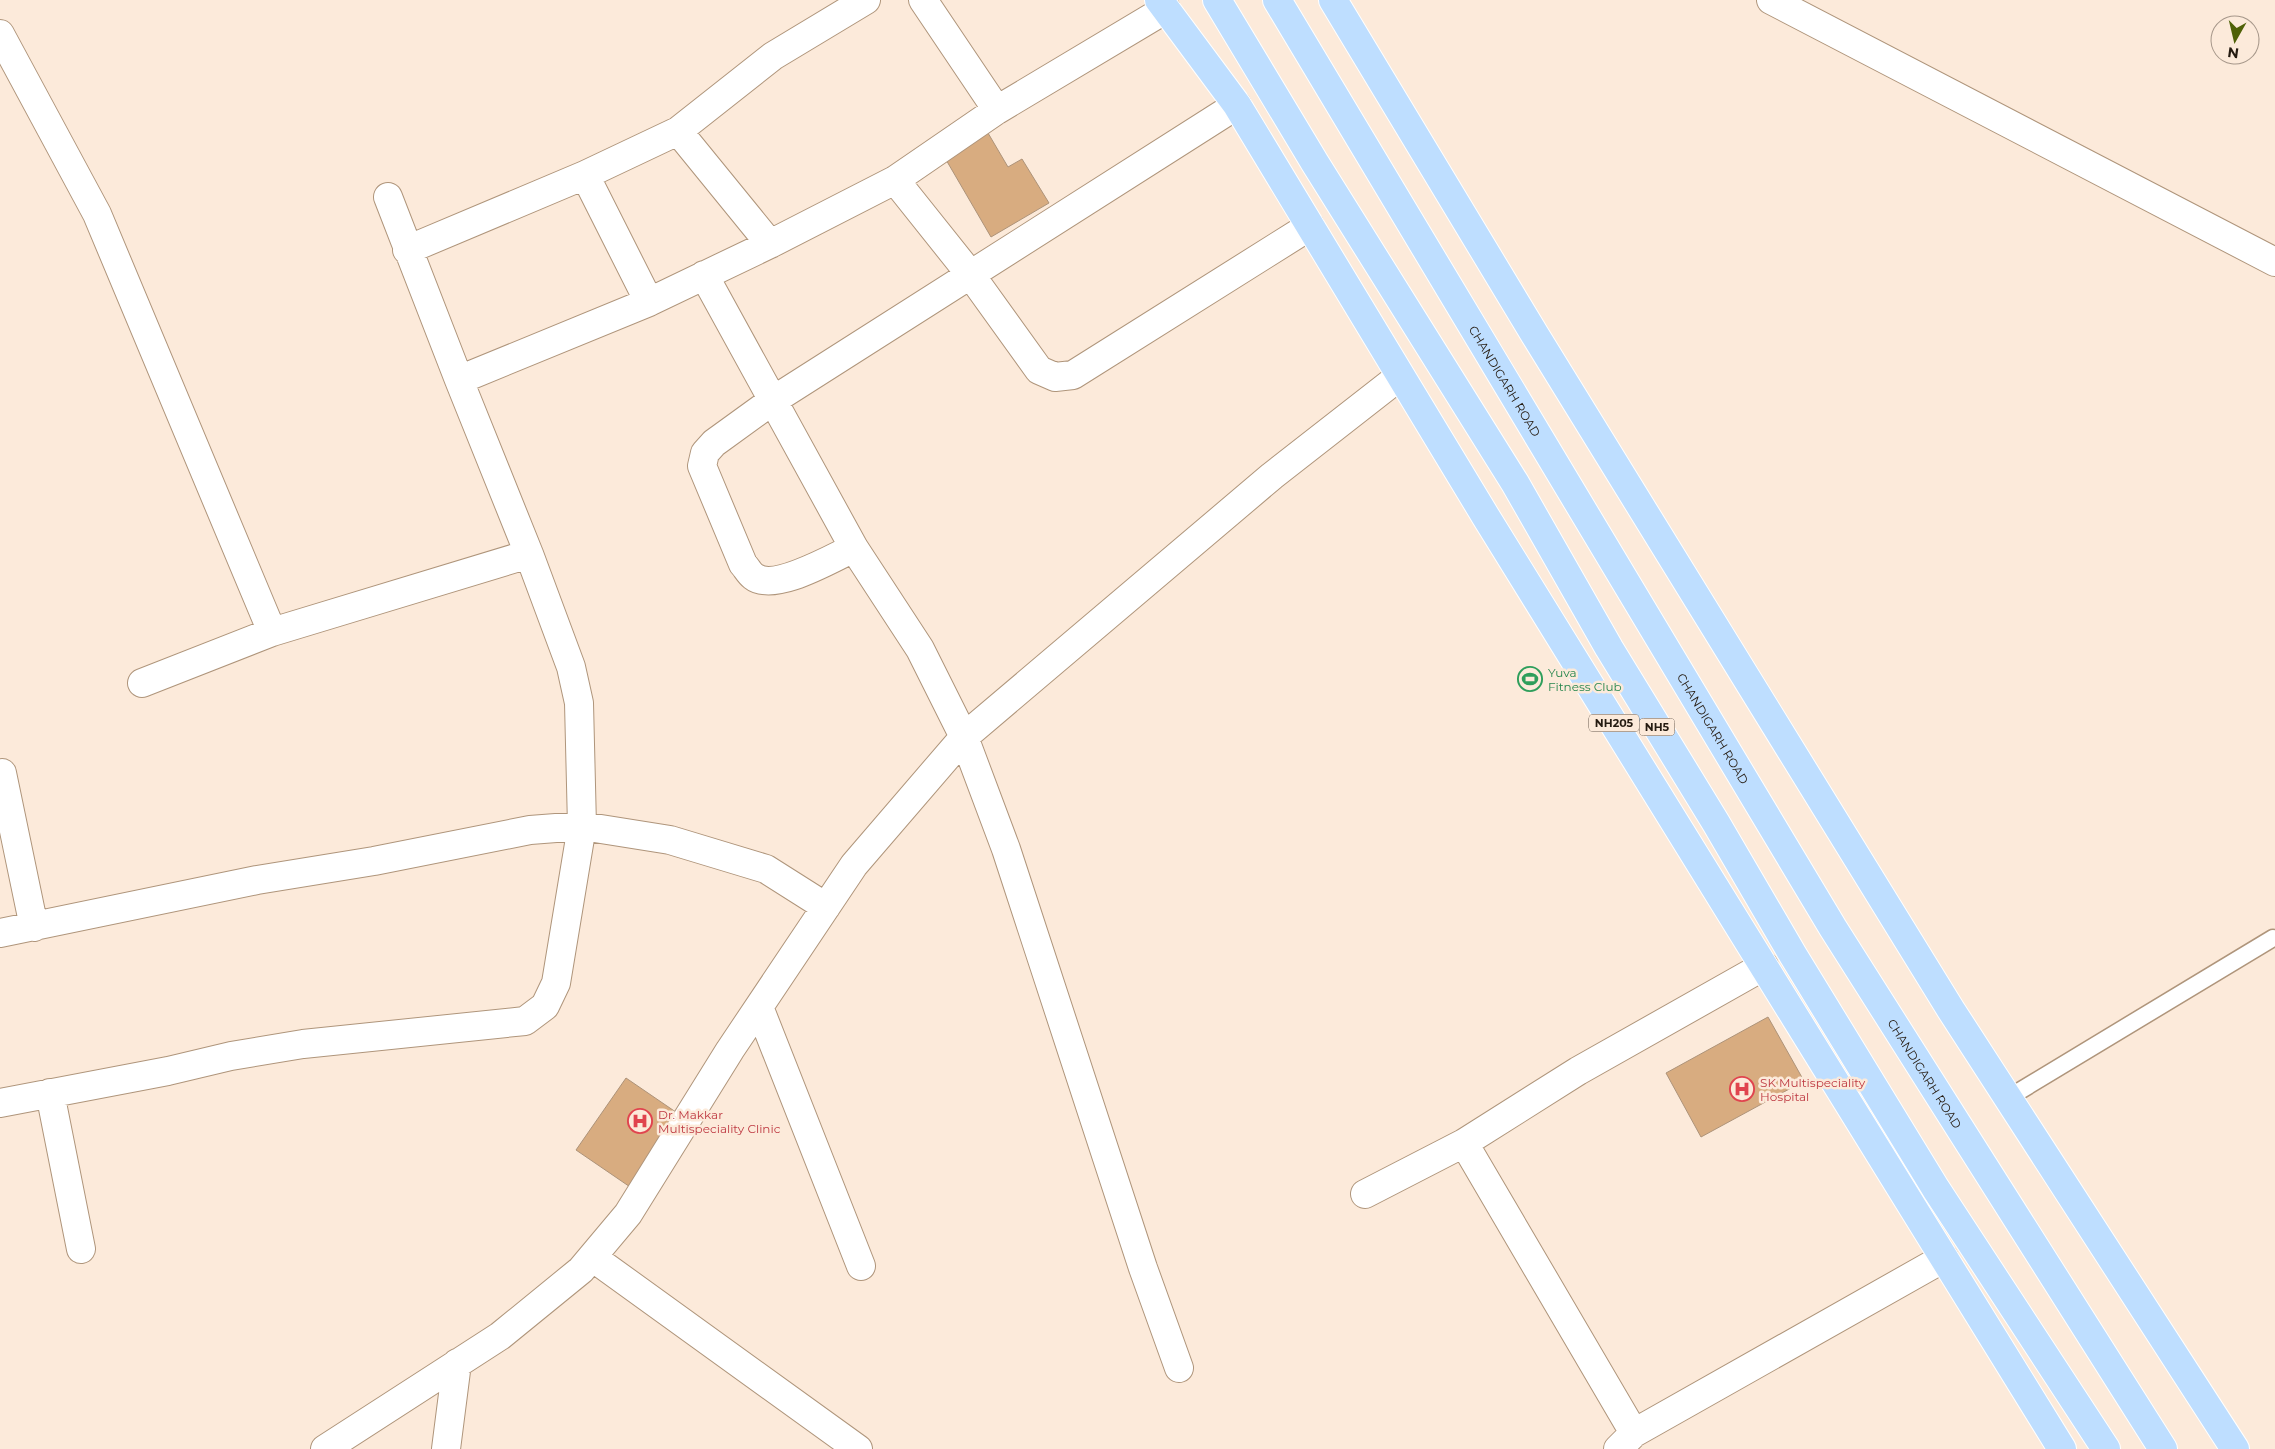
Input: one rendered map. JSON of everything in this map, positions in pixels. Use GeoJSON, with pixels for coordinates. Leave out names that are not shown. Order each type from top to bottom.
{"type":"FeatureCollection","features":[{"type":"Feature","properties":{"kind":"highway","name":"NH5"},"geometry":{"type":"LineString","coordinates":[[1217,0],[1315,163],[1515,483],[1609,648],[1936,1189],[2106,1449]]}},
{"type":"Feature","properties":{"kind":"highway","name":"CHANDIGARH ROAD"},"geometry":{"type":"LineString","coordinates":[[1278,0],[1833,928],[2163,1449]]}},
{"type":"Feature","properties":{"kind":"highway"},"geometry":{"type":"LineString","coordinates":[[1334,0],[1534,335],[1946,1001],[2236,1449]]}},
{"type":"Feature","properties":{"kind":"highway","name":"NH205"},"geometry":{"type":"LineString","coordinates":[[1163,5],[1237,105],[1400,376],[2062,1449]]}},
{"type":"Feature","properties":{"kind":"street"},"geometry":{"type":"LineString","coordinates":[[407,250],[585,175],[678,131],[773,56],[866,0]]}},
{"type":"Feature","properties":{"kind":"street"},"geometry":{"type":"LineString","coordinates":[[923,0],[997,110]]}},
{"type":"Feature","properties":{"kind":"street"},"geometry":{"type":"LineString","coordinates":[[1771,0],[2275,262]]}},
{"type":"Feature","properties":{"kind":"street"},"geometry":{"type":"LineString","coordinates":[[459,380],[649,302],[770,244],[895,180],[997,110],[1163,5]]}},
{"type":"Feature","properties":{"kind":"street"},"geometry":{"type":"LineString","coordinates":[[0,34],[98,214],[272,632]]}},
{"type":"Feature","properties":{"kind":"street"},"geometry":{"type":"LineString","coordinates":[[854,548],[784,580],[766,581],[754,576],[743,564],[702,466],[705,453],[714,443],[772,401],[970,274],[1161,156],[1237,105]]}},
{"type":"Feature","properties":{"kind":"street"},"geometry":{"type":"LineString","coordinates":[[678,131],[770,244]]}},
{"type":"Feature","properties":{"kind":"street"},"geometry":{"type":"LineString","coordinates":[[585,175],[649,302]]}},
{"type":"Feature","properties":{"kind":"street"},"geometry":{"type":"LineString","coordinates":[[895,180],[970,274],[1040,370],[1055,377],[1073,375],[1310,226]]}},
{"type":"Feature","properties":{"kind":"street"},"geometry":{"type":"LineString","coordinates":[[0,1103],[168,1071],[231,1056],[303,1044],[525,1021],[546,1006],[556,983],[582,826],[579,703],[571,667],[529,554],[407,250],[388,197]]}},
{"type":"Feature","properties":{"kind":"street"},"geometry":{"type":"LineString","coordinates":[[704,275],[854,548],[920,650],[964,737],[1009,858],[1143,1268],[1179,1368]]}},
{"type":"Feature","properties":{"kind":"street"},"geometry":{"type":"LineString","coordinates":[[325,1449],[500,1336],[581,1270],[628,1214],[759,1007],[854,865],[964,737],[1272,476],[1400,376]]}},
{"type":"Feature","properties":{"kind":"street"},"geometry":{"type":"LineString","coordinates":[[142,683],[272,632],[529,554]]}},
{"type":"Feature","properties":{"kind":"street"},"geometry":{"type":"LineString","coordinates":[[2,773],[34,928]]}},
{"type":"Feature","properties":{"kind":"street"},"geometry":{"type":"LineString","coordinates":[[0,933],[34,928],[257,880],[374,861],[530,830],[582,826],[670,840],[766,869],[826,907]]}},
{"type":"Feature","properties":{"kind":"street"},"geometry":{"type":"LineString","coordinates":[[1364,1194],[1464,1143],[1578,1071],[1764,966]]}},
{"type":"Feature","properties":{"kind":"street"},"geometry":{"type":"LineString","coordinates":[[759,1007],[861,1266]]}},
{"type":"Feature","properties":{"kind":"street"},"geometry":{"type":"LineString","coordinates":[[50,1093],[81,1249]]}},
{"type":"Feature","properties":{"kind":"street"},"geometry":{"type":"LineString","coordinates":[[1464,1143],[1626,1441],[1944,1258]]}},
{"type":"Feature","properties":{"kind":"street"},"geometry":{"type":"LineString","coordinates":[[592,1257],[858,1449]]}},
{"type":"Feature","properties":{"kind":"street"},"geometry":{"type":"LineString","coordinates":[[446,1449],[457,1363]]}},
{"type":"Feature","properties":{"kind":"lane"},"geometry":{"type":"LineString","coordinates":[[2008,1098],[2274,938]]}},
{"type":"Feature","properties":{"kind":"building"},"geometry":{"type":"Polygon","coordinates":[[[988,133],[1008,167],[1022,159],[1049,203],[991,237],[945,158],[988,133]]]}},
{"type":"Feature","properties":{"kind":"building"},"geometry":{"type":"Polygon","coordinates":[[[1768,1017],[1804,1081],[1701,1137],[1666,1073],[1768,1017]]]}},
{"type":"Feature","properties":{"kind":"building"},"geometry":{"type":"Polygon","coordinates":[[[626,1078],[686,1119],[636,1191],[576,1150],[626,1078]]]}},
{"type":"Feature","properties":{"kind":"place","name":"Yuva Fitness Club"},"geometry":{"type":"Point","coordinates":[1530,679]}},
{"type":"Feature","properties":{"kind":"place","name":"SK Multispeciality Hospital"},"geometry":{"type":"Point","coordinates":[1742,1089]}},
{"type":"Feature","properties":{"kind":"place","name":"Dr. Makkar Multispeciality Clinic"},"geometry":{"type":"Point","coordinates":[640,1121]}}]}
